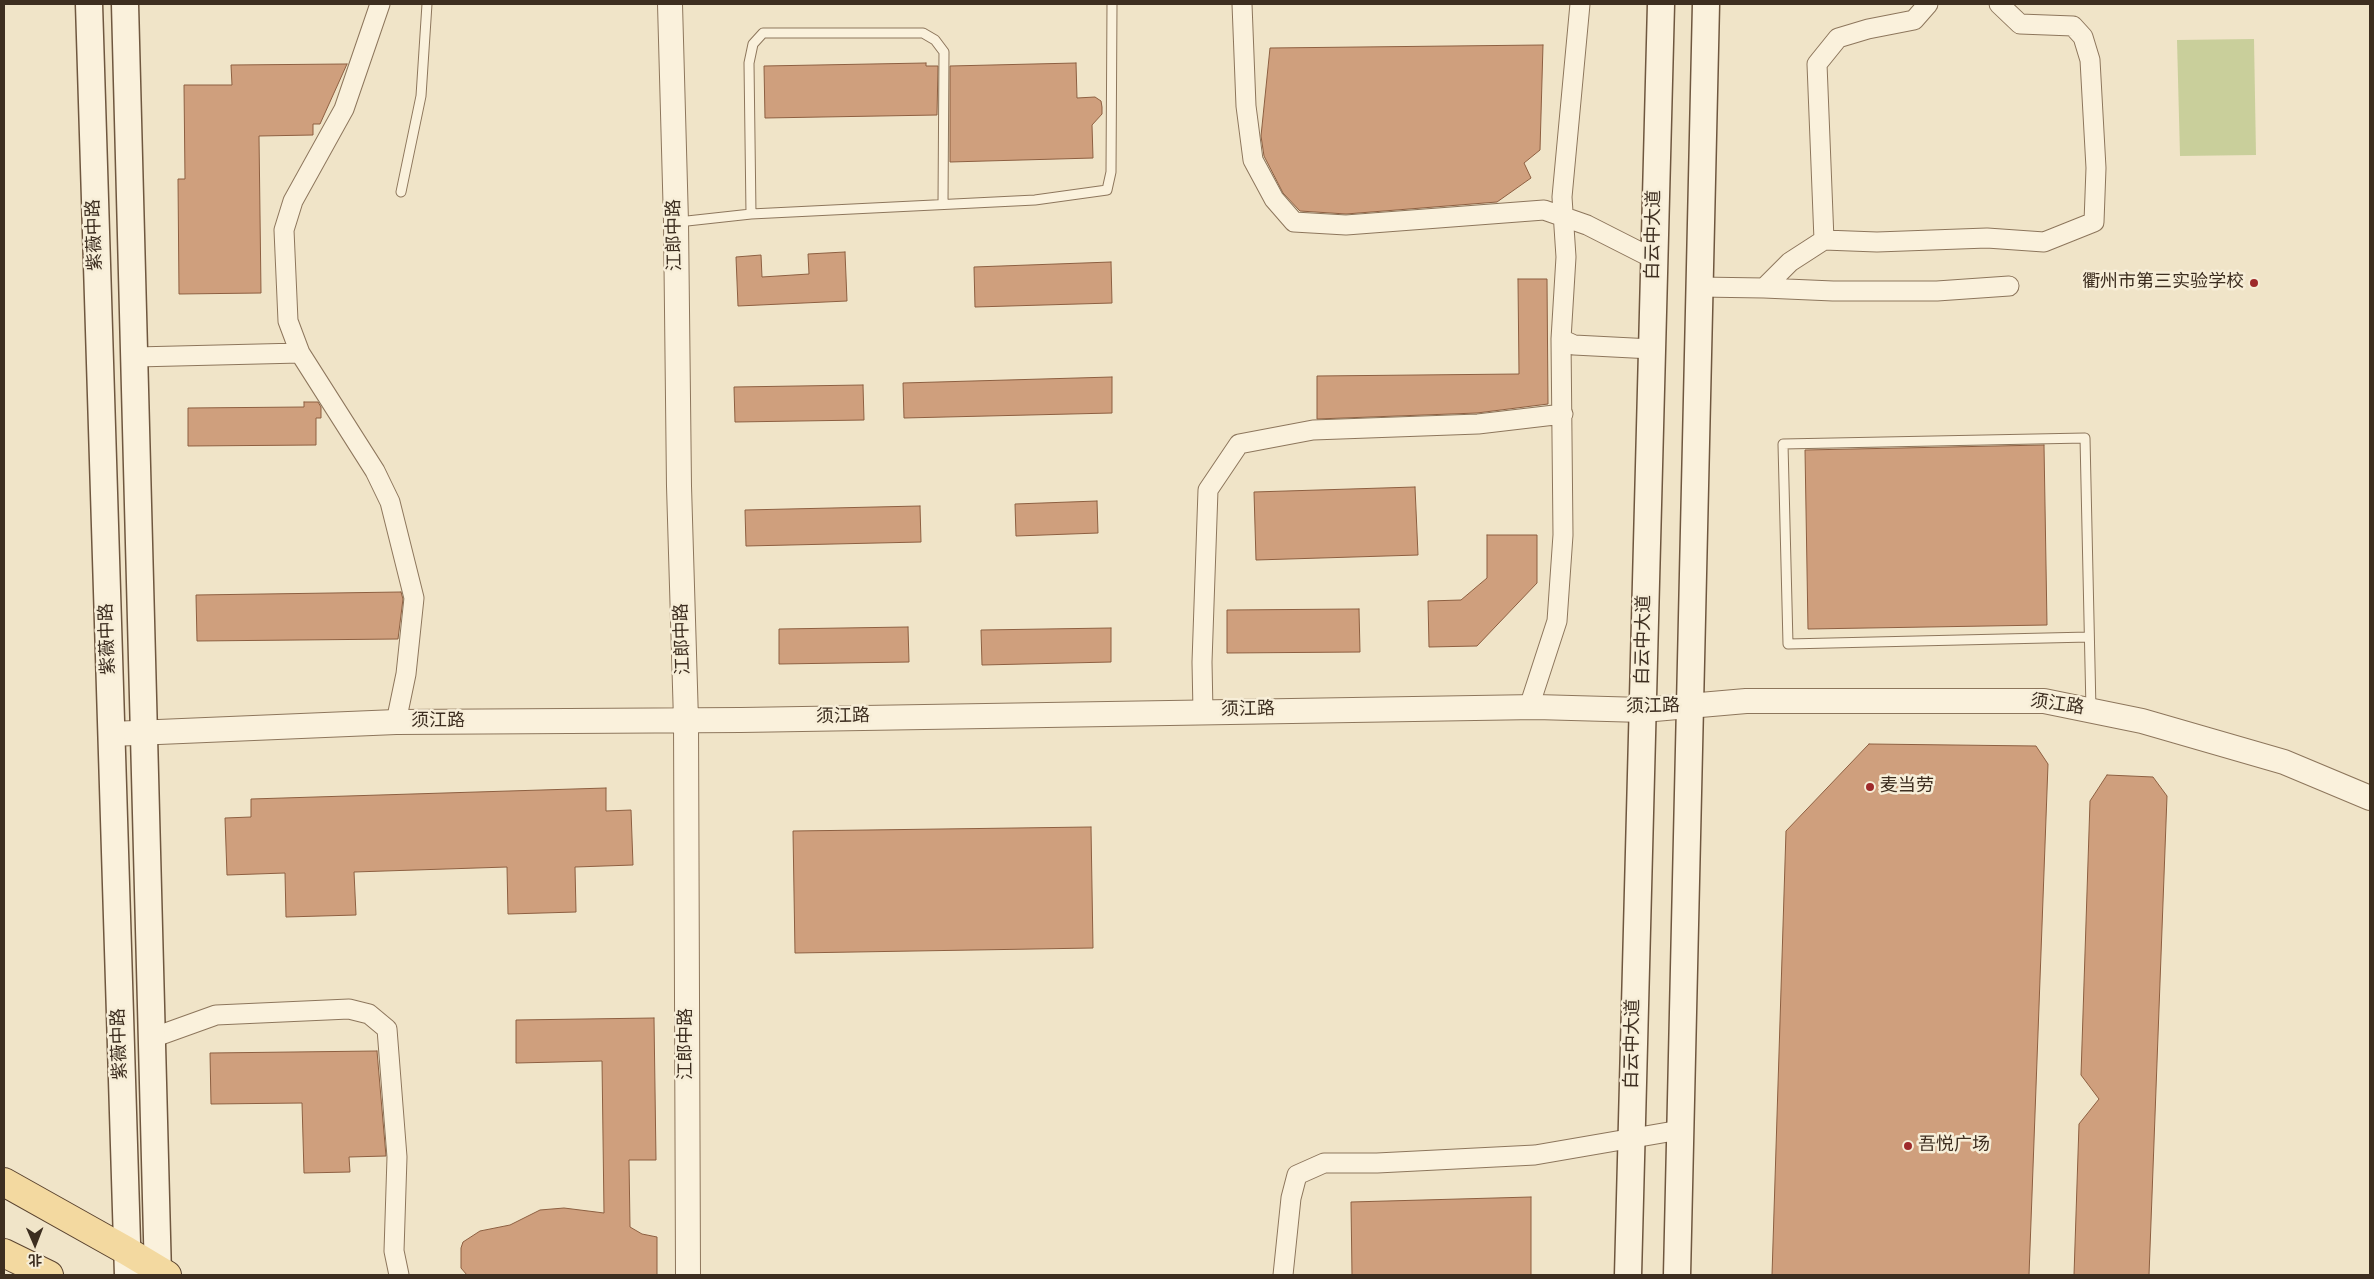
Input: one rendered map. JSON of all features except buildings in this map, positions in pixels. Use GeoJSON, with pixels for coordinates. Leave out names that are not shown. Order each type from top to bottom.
{"type":"FeatureCollection","features":[{"type":"Feature","properties":{"kind":"main road","name":"紫薇中路"},"geometry":{"type":"LineString","coordinates":[[89,4],[128,1263]]}},
{"type":"Feature","properties":{"kind":"main road","name":"紫薇中路"},"geometry":{"type":"LineString","coordinates":[[125,4],[136,357],[152,1038],[161,1274]]}},
{"type":"Feature","properties":{"kind":"main road","name":"白云中大道"},"geometry":{"type":"LineString","coordinates":[[1628,1275],[1661,4]]}},
{"type":"Feature","properties":{"kind":"main road"},"geometry":{"type":"LineString","coordinates":[[1677,1275],[1706,4]]}},
{"type":"Feature","properties":{"kind":"main road"},"geometry":{"type":"LineString","coordinates":[[4,1182],[128,1263],[161,1274]]}},
{"type":"Feature","properties":{"kind":"main road"},"geometry":{"type":"LineString","coordinates":[[4,1253],[49,1275]]}},
{"type":"Feature","properties":{"kind":"street"},"geometry":{"type":"LineString","coordinates":[[380,4],[344,109],[293,201],[284,230],[288,321],[300,353],[375,471],[390,502],[414,598],[406,674],[396,722]]}},
{"type":"Feature","properties":{"kind":"street","name":"江郎中路"},"geometry":{"type":"LineString","coordinates":[[670,4],[676,222],[679,486],[686,720],[688,1275]]}},
{"type":"Feature","properties":{"kind":"street"},"geometry":{"type":"LineString","coordinates":[[1242,4],[1246,106],[1253,160],[1274,199],[1294,222],[1346,225],[1544,210],[1587,225],[1654,259]]}},
{"type":"Feature","properties":{"kind":"street"},"geometry":{"type":"LineString","coordinates":[[1529,707],[1558,621],[1563,535],[1561,339],[1566,257],[1562,197],[1580,4]]}},
{"type":"Feature","properties":{"kind":"street"},"geometry":{"type":"LineString","coordinates":[[1824,240],[1817,64],[1838,38],[1868,29],[1914,20],[1928,4]]}},
{"type":"Feature","properties":{"kind":"street"},"geometry":{"type":"LineString","coordinates":[[1764,288],[1790,262],[1824,240],[1877,242],[1987,238],[2044,242],[2094,222],[2096,168],[2090,60],[2083,37],[2073,26],[2020,24],[1999,4]]}},
{"type":"Feature","properties":{"kind":"street"},"geometry":{"type":"LineString","coordinates":[[1699,287],[1833,291],[1927,291],[2008,286]]}},
{"type":"Feature","properties":{"kind":"street"},"geometry":{"type":"LineString","coordinates":[[1561,339],[1574,345],[1652,349]]}},
{"type":"Feature","properties":{"kind":"street"},"geometry":{"type":"LineString","coordinates":[[136,357],[300,353]]}},
{"type":"Feature","properties":{"kind":"street"},"geometry":{"type":"LineString","coordinates":[[1203,712],[1202,662],[1208,490],[1239,444],[1314,430],[1478,424],[1562,414]]}},
{"type":"Feature","properties":{"kind":"street","name":"须江路"},"geometry":{"type":"LineString","coordinates":[[112,734],[396,722],[686,720],[1529,707],[1643,710],[1746,701],[1926,700],[2044,702],[2142,721],[2284,762],[2370,798]]}},
{"type":"Feature","properties":{"kind":"street"},"geometry":{"type":"LineString","coordinates":[[152,1038],[216,1015],[340,1010],[369,1014],[387,1029],[397,1157],[394,1251],[399,1275]]}},
{"type":"Feature","properties":{"kind":"street"},"geometry":{"type":"LineString","coordinates":[[1283,1275],[1291,1198],[1297,1174],[1324,1163],[1377,1163],[1535,1154],[1680,1130]]}},
{"type":"Feature","properties":{"kind":"lane"},"geometry":{"type":"LineString","coordinates":[[401,192],[421,96],[427,4]]}},
{"type":"Feature","properties":{"kind":"lane"},"geometry":{"type":"LineString","coordinates":[[676,222],[751,214],[1036,200],[1107,190],[1111,172],[1112,4]]}},
{"type":"Feature","properties":{"kind":"lane"},"geometry":{"type":"LineString","coordinates":[[751,214],[749,63],[753,44],[763,33],[923,33],[935,40],[944,52],[943,204]]}},
{"type":"Feature","properties":{"kind":"lane"},"geometry":{"type":"LineString","coordinates":[[2089,637],[1788,644],[1783,444],[2085,438],[2091,711]]}},
{"type":"Feature","properties":{"kind":"green space"},"geometry":{"type":"Polygon","coordinates":[[[2254,39],[2256,155],[2180,156],[2177,40],[2254,39]]]}},
{"type":"Feature","properties":{"kind":"place","name":"衢州市第三实验学校"},"geometry":{"type":"Point","coordinates":[2254,283]}},
{"type":"Feature","properties":{"kind":"place","name":"麦当劳"},"geometry":{"type":"Point","coordinates":[1870,787]}},
{"type":"Feature","properties":{"kind":"place","name":"吾悦广场"},"geometry":{"type":"Point","coordinates":[1908,1146]}}]}
